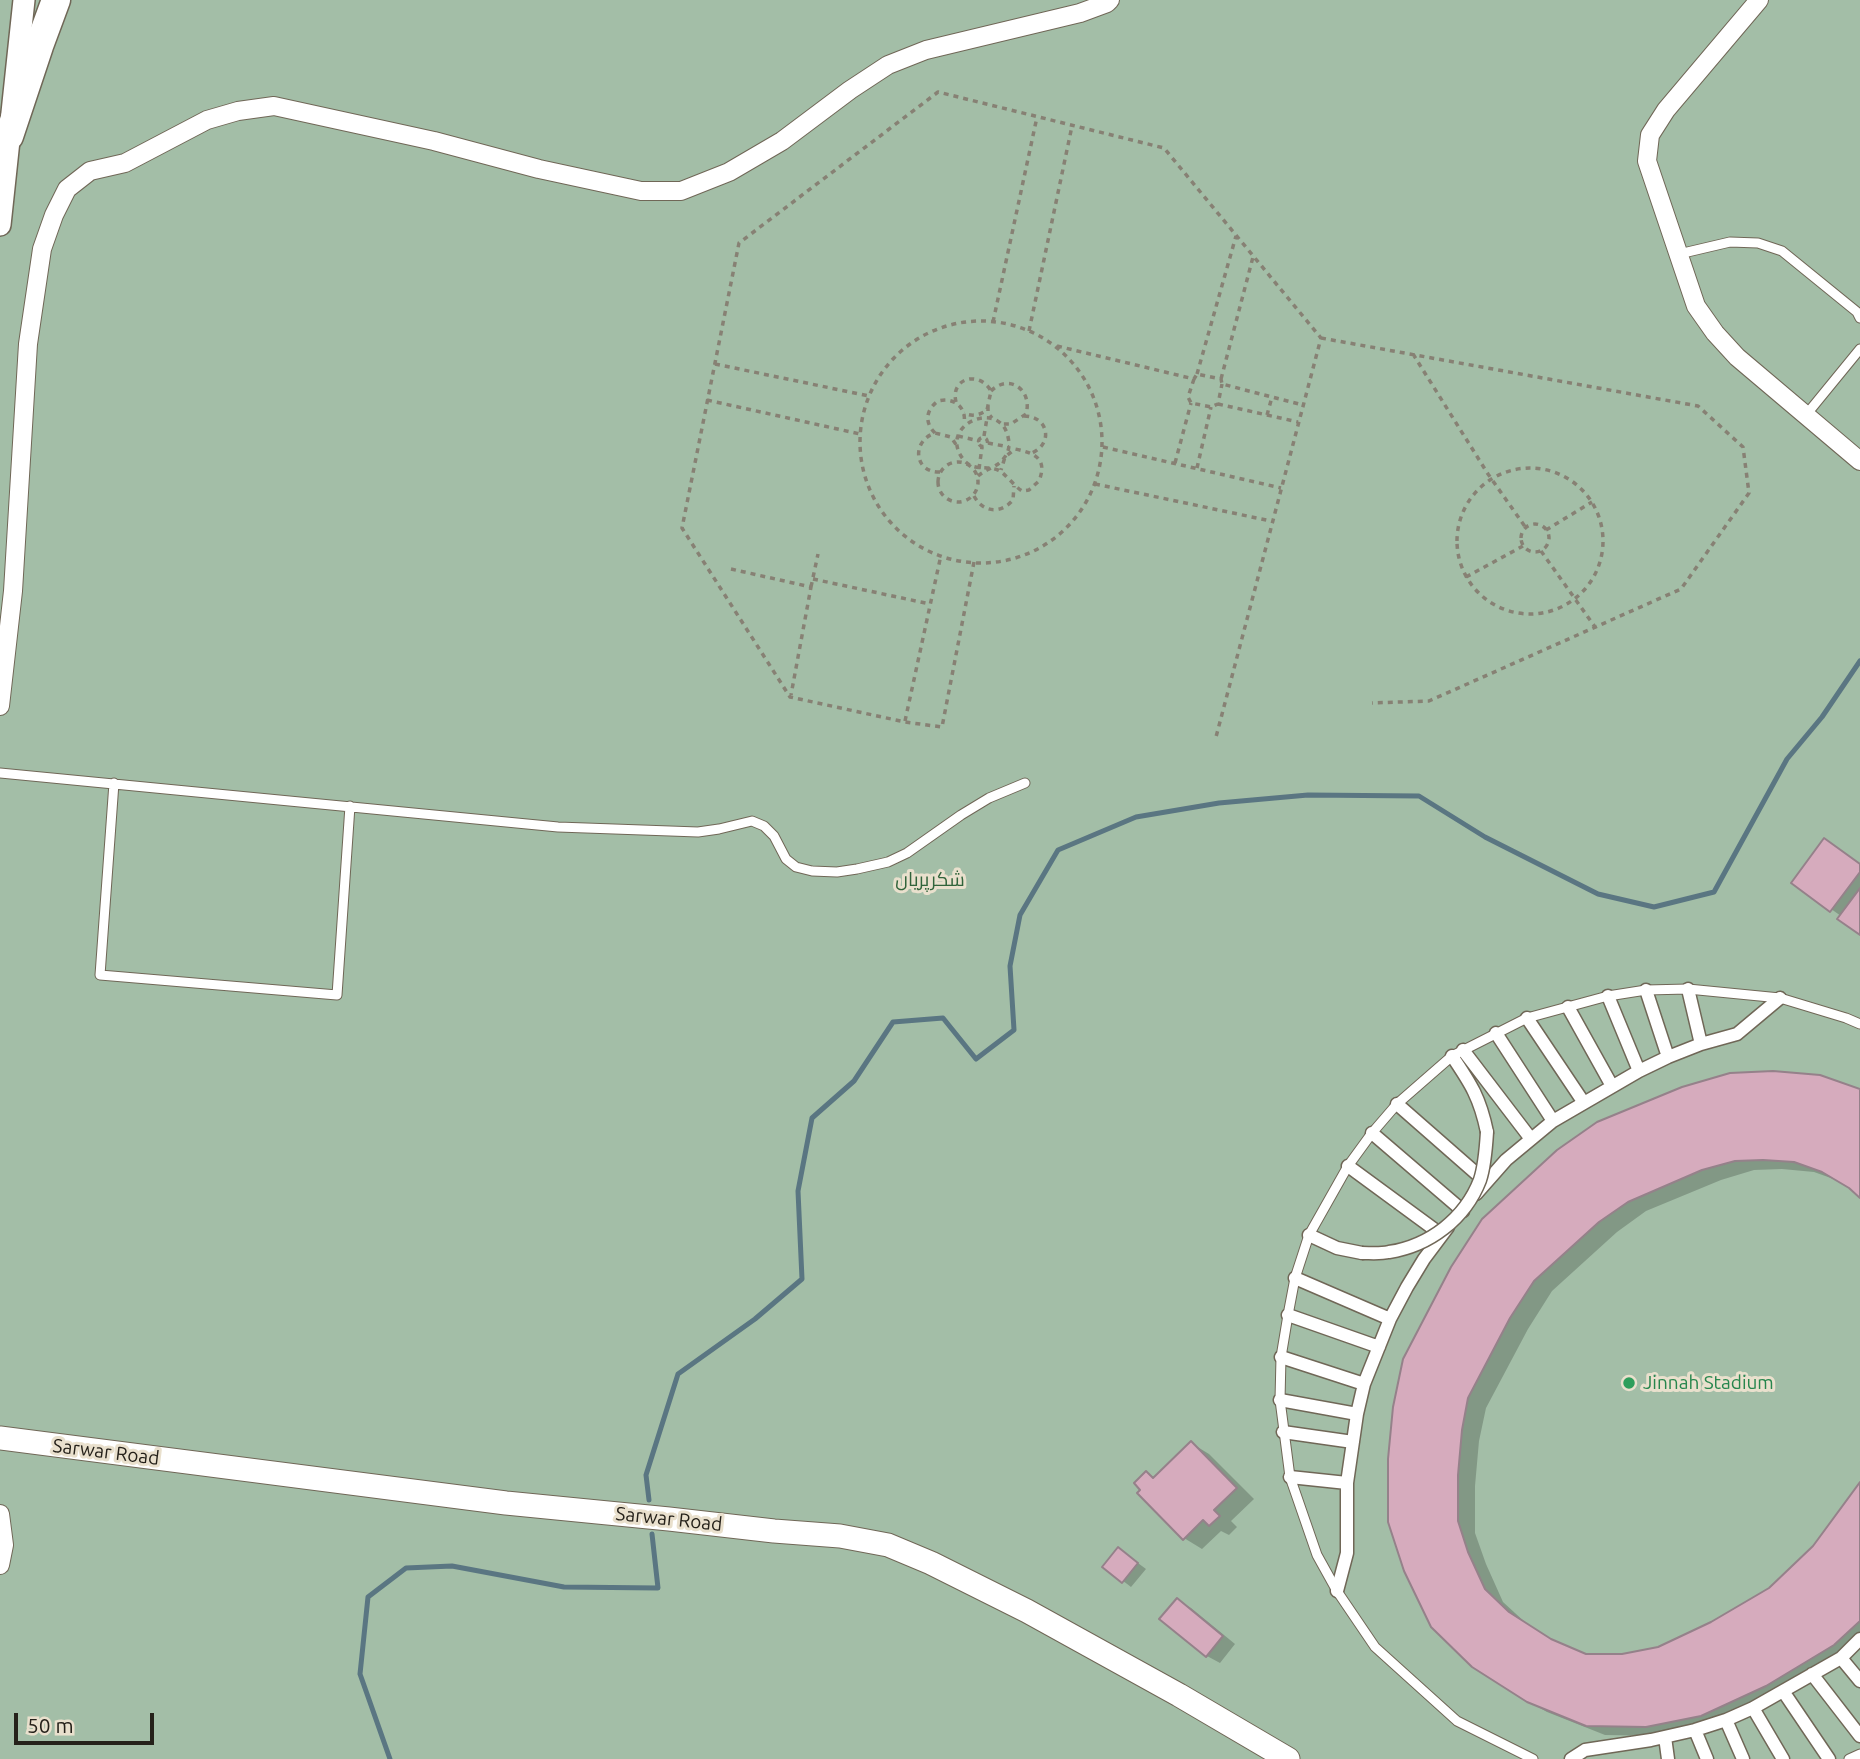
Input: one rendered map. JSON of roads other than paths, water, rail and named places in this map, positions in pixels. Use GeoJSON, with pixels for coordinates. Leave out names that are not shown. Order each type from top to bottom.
{"type":"FeatureCollection","features":[{"type":"Feature","properties":{"kind":"highway"},"geometry":{"type":"LineString","coordinates":[[9,136],[56,0]]}},
{"type":"Feature","properties":{"kind":"main road","name":"Sarwar Road"},"geometry":{"type":"LineString","coordinates":[[0,1438],[506,1503],[839,1536],[888,1545],[1027,1611],[1288,1759]]}},
{"type":"Feature","properties":{"kind":"street"},"geometry":{"type":"LineString","coordinates":[[0,225],[24,0]]}},
{"type":"Feature","properties":{"kind":"street"},"geometry":{"type":"LineString","coordinates":[[0,706],[13,592],[28,344],[42,249],[67,189],[90,171],[125,163],[207,120],[238,111],[274,106],[641,191],[681,191],[729,172],[782,141],[888,65],[926,50],[1080,13],[1110,0]]}},
{"type":"Feature","properties":{"kind":"street"},"geometry":{"type":"LineString","coordinates":[[1759,0],[1666,110],[1650,135],[1647,161],[1696,306],[1714,333],[1737,357],[1860,461]]}},
{"type":"Feature","properties":{"kind":"street"},"geometry":{"type":"LineString","coordinates":[[1688,989],[1701,1044]]}},
{"type":"Feature","properties":{"kind":"street"},"geometry":{"type":"LineString","coordinates":[[1646,990],[1668,1057]]}},
{"type":"Feature","properties":{"kind":"street"},"geometry":{"type":"LineString","coordinates":[[1608,996],[1639,1071]]}},
{"type":"Feature","properties":{"kind":"street"},"geometry":{"type":"LineString","coordinates":[[1337,1591],[1347,1553],[1347,1483],[1364,1384],[1390,1320],[1424,1259],[1506,1160],[1553,1121],[1668,1057],[1737,1034],[1780,998]]}},
{"type":"Feature","properties":{"kind":"street"},"geometry":{"type":"LineString","coordinates":[[1568,1007],[1612,1086]]}},
{"type":"Feature","properties":{"kind":"street"},"geometry":{"type":"LineString","coordinates":[[1527,1018],[1584,1103]]}},
{"type":"Feature","properties":{"kind":"street"},"geometry":{"type":"LineString","coordinates":[[1496,1033],[1553,1121]]}},
{"type":"Feature","properties":{"kind":"street"},"geometry":{"type":"LineString","coordinates":[[1309,1235],[1338,1248],[1362,1253],[1387,1253],[1411,1247],[1433,1237],[1453,1222],[1468,1203],[1479,1181],[1486,1157],[1487,1132],[1482,1107],[1457,1053]]}},
{"type":"Feature","properties":{"kind":"street"},"geometry":{"type":"LineString","coordinates":[[1457,1053],[1531,1139]]}},
{"type":"Feature","properties":{"kind":"street"},"geometry":{"type":"LineString","coordinates":[[1397,1104],[1486,1182]]}},
{"type":"Feature","properties":{"kind":"street"},"geometry":{"type":"LineString","coordinates":[[1372,1133],[1463,1211]]}},
{"type":"Feature","properties":{"kind":"street"},"geometry":{"type":"LineString","coordinates":[[1348,1166],[1442,1235]]}},
{"type":"Feature","properties":{"kind":"street"},"geometry":{"type":"LineString","coordinates":[[1295,1278],[1390,1320]]}},
{"type":"Feature","properties":{"kind":"street"},"geometry":{"type":"LineString","coordinates":[[1288,1315],[1379,1347]]}},
{"type":"Feature","properties":{"kind":"street"},"geometry":{"type":"LineString","coordinates":[[1281,1357],[1364,1384]]}},
{"type":"Feature","properties":{"kind":"street"},"geometry":{"type":"LineString","coordinates":[[1280,1400],[1357,1414]]}},
{"type":"Feature","properties":{"kind":"street"},"geometry":{"type":"LineString","coordinates":[[1283,1432],[1353,1442]]}},
{"type":"Feature","properties":{"kind":"street"},"geometry":{"type":"LineString","coordinates":[[1290,1477],[1347,1483]]}},
{"type":"Feature","properties":{"kind":"street"},"geometry":{"type":"LineString","coordinates":[[0,1514],[4,1545],[0,1565]]}},
{"type":"Feature","properties":{"kind":"street"},"geometry":{"type":"LineString","coordinates":[[1571,1759],[1585,1750],[1665,1737],[1726,1720],[1753,1708],[1841,1658],[1860,1639]]}},
{"type":"Feature","properties":{"kind":"street"},"geometry":{"type":"LineString","coordinates":[[1841,1658],[1860,1681]]}},
{"type":"Feature","properties":{"kind":"street"},"geometry":{"type":"LineString","coordinates":[[1812,1674],[1860,1736]]}},
{"type":"Feature","properties":{"kind":"street"},"geometry":{"type":"LineString","coordinates":[[1783,1691],[1829,1759]]}},
{"type":"Feature","properties":{"kind":"street"},"geometry":{"type":"LineString","coordinates":[[1753,1708],[1783,1759]]}},
{"type":"Feature","properties":{"kind":"street"},"geometry":{"type":"LineString","coordinates":[[1726,1720],[1742,1759]]}},
{"type":"Feature","properties":{"kind":"street"},"geometry":{"type":"LineString","coordinates":[[1695,1730],[1707,1759]]}},
{"type":"Feature","properties":{"kind":"street"},"geometry":{"type":"LineString","coordinates":[[1665,1737],[1668,1759]]}},
{"type":"Feature","properties":{"kind":"lane"},"geometry":{"type":"LineString","coordinates":[[1679,254],[1730,242],[1758,243],[1782,251],[1857,312],[1860,318]]}},
{"type":"Feature","properties":{"kind":"lane"},"geometry":{"type":"LineString","coordinates":[[1806,415],[1860,349]]}},
{"type":"Feature","properties":{"kind":"lane"},"geometry":{"type":"LineString","coordinates":[[0,773],[572,828],[698,832],[752,821],[764,825],[774,836],[786,859],[796,867],[837,872],[888,862],[907,853],[980,804],[1025,783]]}},
{"type":"Feature","properties":{"kind":"lane"},"geometry":{"type":"LineString","coordinates":[[114,783],[100,975],[337,995],[350,806]]}},
{"type":"Feature","properties":{"kind":"lane"},"geometry":{"type":"LineString","coordinates":[[1533,1759],[1457,1721],[1376,1647],[1337,1591],[1317,1555],[1290,1477],[1280,1400],[1281,1357],[1288,1315],[1295,1278],[1309,1235],[1348,1166],[1397,1104],[1457,1053],[1527,1018],[1608,996],[1646,990],[1688,989],[1780,998],[1860,1024]]}},
{"type":"Feature","properties":{"kind":"lane"},"geometry":{"type":"LineString","coordinates":[[1849,1759],[1860,1754]]}},
{"type":"Feature","properties":{"kind":"waterway"},"geometry":{"type":"LineString","coordinates":[[649,1500],[646,1475],[678,1374],[755,1319],[802,1279],[798,1191],[812,1118],[854,1081],[893,1022],[943,1018],[976,1059],[1014,1030],[1010,966],[1020,915],[1058,850],[1136,817],[1219,803],[1308,795],[1419,796],[1485,837],[1598,894],[1654,907],[1714,892],[1787,759],[1822,717],[1860,661]]}},
{"type":"Feature","properties":{"kind":"waterway"},"geometry":{"type":"LineString","coordinates":[[390,1759],[360,1674],[368,1597],[406,1568],[452,1566],[564,1587],[658,1588],[652,1534]]}},
{"type":"Feature","properties":{"kind":"place","name":"Jinnah Stadium"},"geometry":{"type":"Point","coordinates":[1629,1383]}},
{"type":"Feature","properties":{"kind":"park label","name":"شکرپریاں"},"geometry":{"type":"Point","coordinates":[930,880]}}]}
